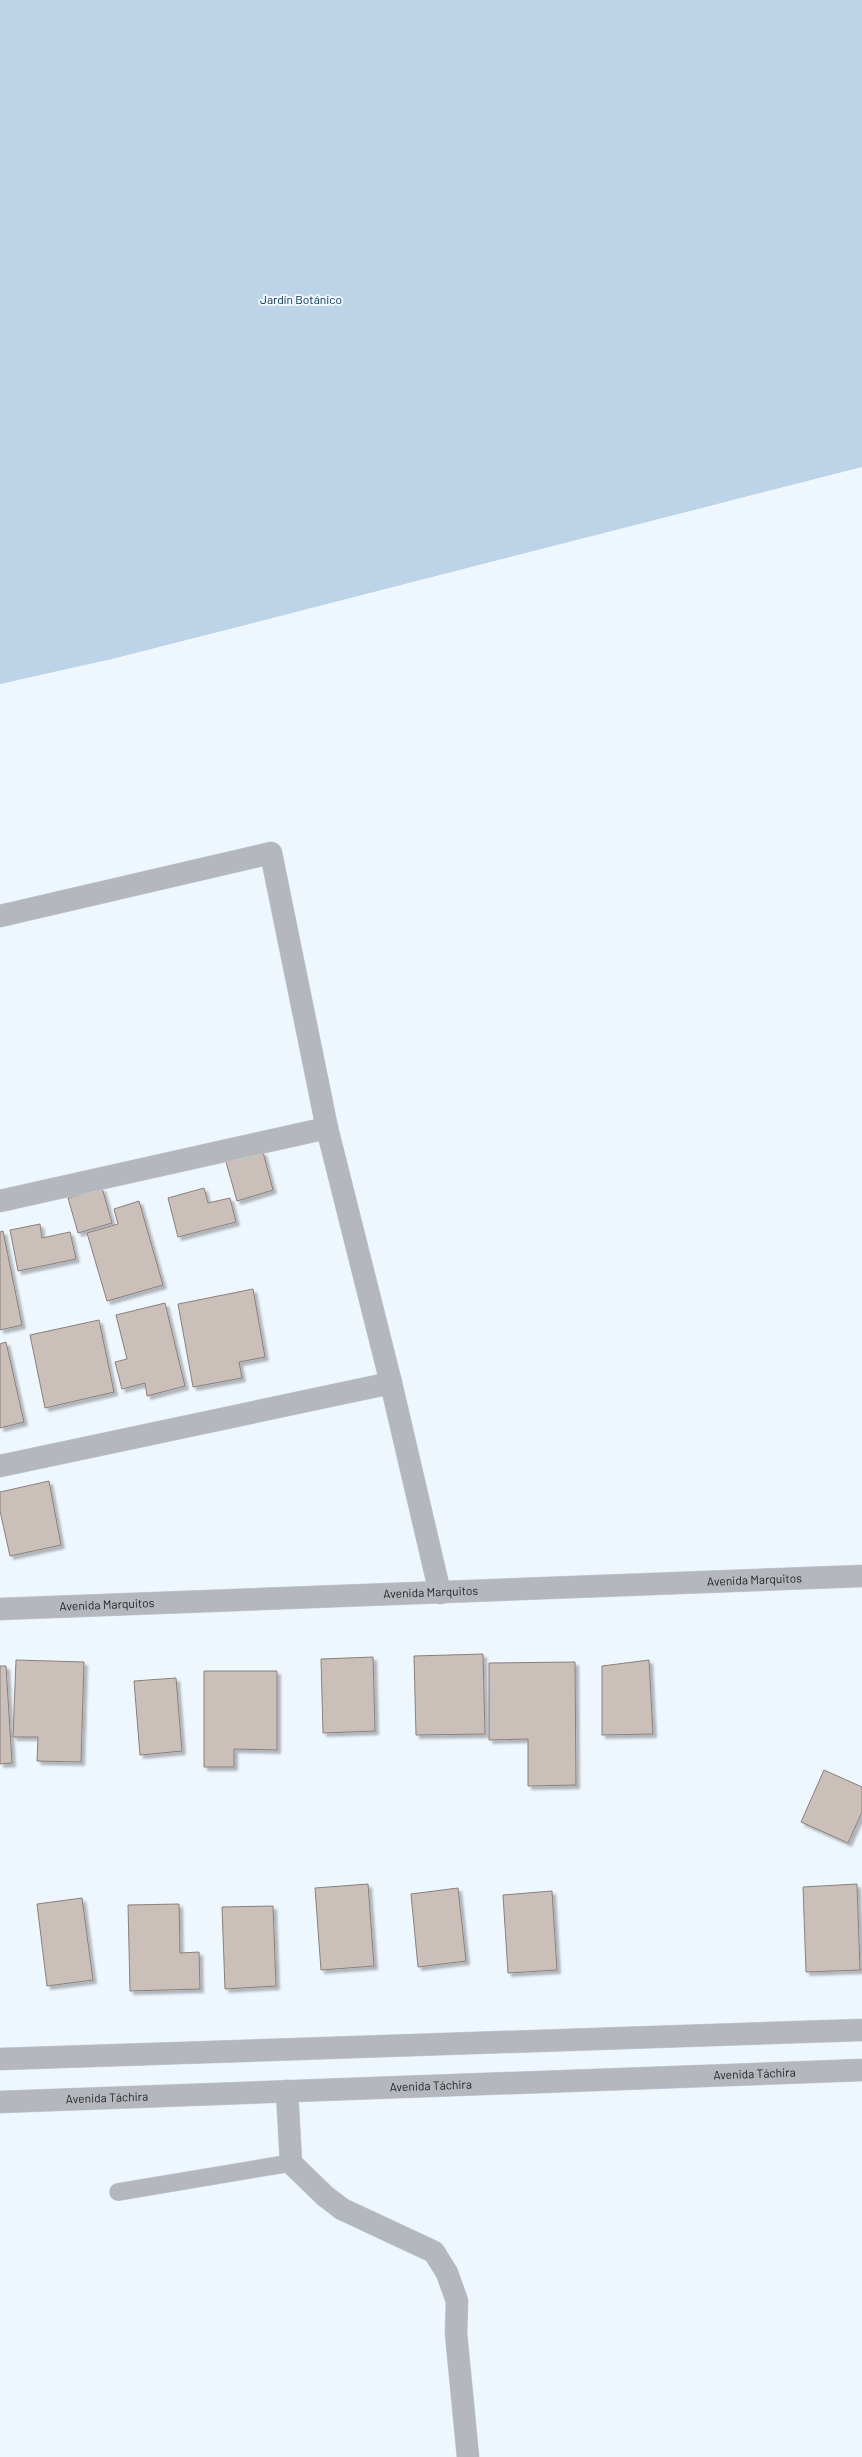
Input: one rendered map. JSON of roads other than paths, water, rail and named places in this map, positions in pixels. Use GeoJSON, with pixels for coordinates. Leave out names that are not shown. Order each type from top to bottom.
{"type":"FeatureCollection","features":[{"type":"Feature","properties":{"kind":"street"},"geometry":{"type":"LineString","coordinates":[[0,916],[271,853],[326,1128],[391,1383],[440,1593]]}},
{"type":"Feature","properties":{"kind":"street"},"geometry":{"type":"LineString","coordinates":[[0,1201],[326,1128]]}},
{"type":"Feature","properties":{"kind":"street"},"geometry":{"type":"LineString","coordinates":[[0,1466],[391,1383]]}},
{"type":"Feature","properties":{"kind":"street","name":"Avenida Marquitos"},"geometry":{"type":"LineString","coordinates":[[0,1608],[440,1593],[862,1576]]}},
{"type":"Feature","properties":{"kind":"street"},"geometry":{"type":"LineString","coordinates":[[0,2059],[862,2030]]}},
{"type":"Feature","properties":{"kind":"street","name":"Avenida Táchira"},"geometry":{"type":"LineString","coordinates":[[0,2102],[862,2070]]}},
{"type":"Feature","properties":{"kind":"street"},"geometry":{"type":"LineString","coordinates":[[287,2091],[291,2163],[342,2209],[434,2252],[447,2273],[457,2301],[456,2333],[468,2457]]}},
{"type":"Feature","properties":{"kind":"lane"},"geometry":{"type":"LineString","coordinates":[[118,2192],[291,2163]]}},
{"type":"Feature","properties":{"kind":"park label","name":"Jardín Botánico"},"geometry":{"type":"Point","coordinates":[301,300]}}]}
